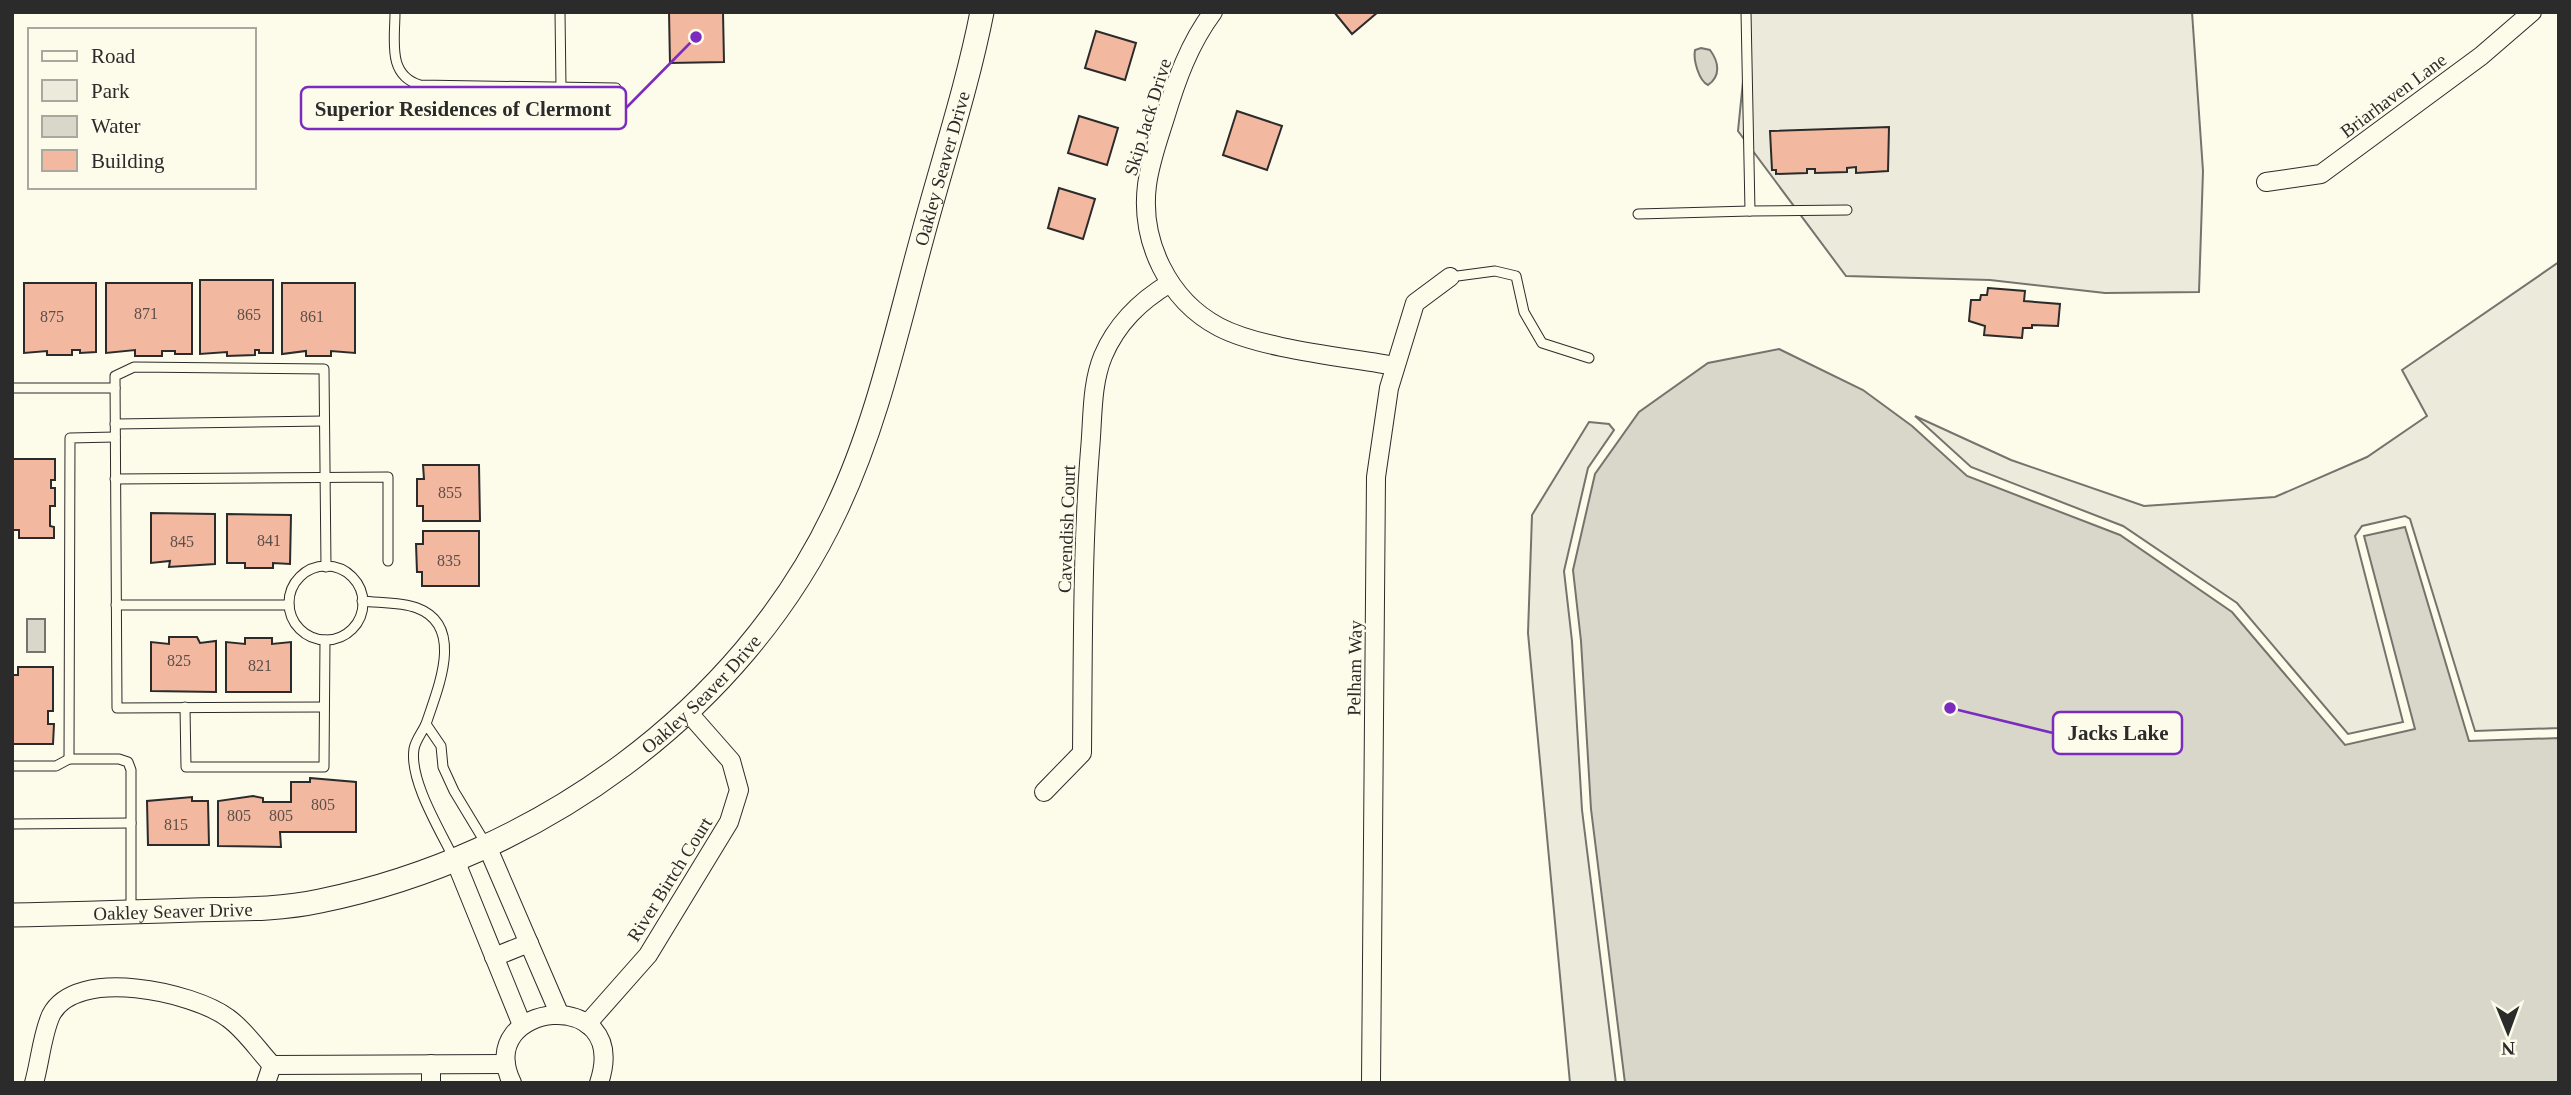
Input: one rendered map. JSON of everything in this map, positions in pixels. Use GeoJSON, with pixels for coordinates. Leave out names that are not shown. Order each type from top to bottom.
{"type":"FeatureCollection","features":[{"type":"Feature","properties":{"kind":"street","name":"Oakley Seaver Drive"},"geometry":{"type":"LineString","coordinates":[[12,915],[272,908],[320,902],[386,884],[487,846],[578,797],[638,755],[687,711],[730,668],[778,609],[835,513],[854,469],[884,377],[982,12]]}},
{"type":"Feature","properties":{"kind":"street","name":"Skip Jack Drive"},"geometry":{"type":"LineString","coordinates":[[1213,12],[1174,85],[1147,185],[1149,236],[1170,283],[1198,313],[1218,327],[1245,338],[1395,366]]}},
{"type":"Feature","properties":{"kind":"street","name":"Briarhaven Lane"},"geometry":{"type":"LineString","coordinates":[[2266,182],[2321,174],[2481,55],[2532,12]]}},
{"type":"Feature","properties":{"kind":"street","name":"Pelham Way"},"geometry":{"type":"LineString","coordinates":[[1371,1083],[1376,477],[1381,432],[1395,366],[1415,303],[1450,276]]}},
{"type":"Feature","properties":{"kind":"street","name":"Cavendish Court"},"geometry":{"type":"LineString","coordinates":[[1044,792],[1082,753],[1087,493],[1096,383],[1103,357],[1115,333],[1131,312],[1170,283]]}},
{"type":"Feature","properties":{"kind":"street","name":"River Birtch Court"},"geometry":{"type":"LineString","coordinates":[[587,1024],[648,955],[729,822],[739,790],[731,761],[687,711]]}},
{"type":"Feature","properties":{"kind":"street"},"geometry":{"type":"LineString","coordinates":[[487,846],[559,1013]]}},
{"type":"Feature","properties":{"kind":"street"},"geometry":{"type":"LineString","coordinates":[[455,860],[522,1025]]}},
{"type":"Feature","properties":{"kind":"street"},"geometry":{"type":"LineString","coordinates":[[494,957],[529,943]]}},
{"type":"Feature","properties":{"kind":"street"},"geometry":{"type":"LineString","coordinates":[[34,1083],[52,1014],[78,991],[123,988],[175,993],[228,1018],[272,1065],[506,1064]]}},
{"type":"Feature","properties":{"kind":"street"},"geometry":{"type":"LineString","coordinates":[[512,1083],[506,1064],[510,1043],[522,1025],[541,1015],[559,1013],[587,1024],[597,1036],[603,1051],[604,1067],[599,1083]]}},
{"type":"Feature","properties":{"kind":"street"},"geometry":{"type":"LineString","coordinates":[[431,1064],[431,1083]]}},
{"type":"Feature","properties":{"kind":"street"},"geometry":{"type":"LineString","coordinates":[[266,1083],[272,1065]]}},
{"type":"Feature","properties":{"kind":"lane"},"geometry":{"type":"LineString","coordinates":[[395,12],[395,63],[403,77],[410,82],[420,85],[616,88]]}},
{"type":"Feature","properties":{"kind":"lane"},"geometry":{"type":"LineString","coordinates":[[561,12],[561,87]]}},
{"type":"Feature","properties":{"kind":"lane"},"geometry":{"type":"LineString","coordinates":[[1746,12],[1750,211]]}},
{"type":"Feature","properties":{"kind":"lane"},"geometry":{"type":"LineString","coordinates":[[1638,214],[1847,210]]}},
{"type":"Feature","properties":{"kind":"lane"},"geometry":{"type":"LineString","coordinates":[[1450,276],[1495,271],[1516,276],[1524,312],[1542,343],[1589,358]]}},
{"type":"Feature","properties":{"kind":"lane"},"geometry":{"type":"LineString","coordinates":[[324,707],[117,708],[115,376],[134,367],[324,369],[326,567]]}},
{"type":"Feature","properties":{"kind":"lane"},"geometry":{"type":"LineString","coordinates":[[12,388],[115,388]]}},
{"type":"Feature","properties":{"kind":"lane"},"geometry":{"type":"LineString","coordinates":[[115,424],[324,421]]}},
{"type":"Feature","properties":{"kind":"lane"},"geometry":{"type":"LineString","coordinates":[[69,759],[71,438],[115,438]]}},
{"type":"Feature","properties":{"kind":"lane"},"geometry":{"type":"LineString","coordinates":[[116,479],[388,477],[388,561]]}},
{"type":"Feature","properties":{"kind":"lane"},"geometry":{"type":"LineString","coordinates":[[326,567],[346,572],[355,581],[362,601],[360,617],[353,628],[344,635],[325,640],[311,637],[301,631],[294,621],[289,605],[292,588],[299,577],[310,570],[326,567]]}},
{"type":"Feature","properties":{"kind":"lane"},"geometry":{"type":"LineString","coordinates":[[362,601],[416,607],[434,619],[445,642],[443,668],[426,724],[414,748],[416,770],[427,804],[455,860]]}},
{"type":"Feature","properties":{"kind":"lane"},"geometry":{"type":"LineString","coordinates":[[117,605],[289,605]]}},
{"type":"Feature","properties":{"kind":"lane"},"geometry":{"type":"LineString","coordinates":[[185,707],[186,767],[324,767],[325,640]]}},
{"type":"Feature","properties":{"kind":"lane"},"geometry":{"type":"LineString","coordinates":[[426,724],[441,746],[443,767],[454,792],[487,846]]}},
{"type":"Feature","properties":{"kind":"lane"},"geometry":{"type":"LineString","coordinates":[[12,766],[57,766],[69,759],[119,759],[128,762],[131,770],[131,912]]}},
{"type":"Feature","properties":{"kind":"lane"},"geometry":{"type":"LineString","coordinates":[[12,824],[131,823]]}},
{"type":"Feature","properties":{"kind":"green space"},"geometry":{"type":"Polygon","coordinates":[[[1750,12],[2192,12],[2203,171],[2199,292],[2105,293],[1990,280],[1846,276],[1738,131],[1750,12]]]}},
{"type":"Feature","properties":{"kind":"green space"},"geometry":{"type":"Polygon","coordinates":[[[2559,262],[2559,728],[2475,731],[2410,519],[2405,516],[2362,526],[2355,536],[2403,722],[2348,734],[2237,603],[2123,526],[1971,467],[1915,416],[2011,460],[2144,506],[2275,497],[2367,457],[2427,416],[2402,370],[2559,262]]]}},
{"type":"Feature","properties":{"kind":"green space"},"geometry":{"type":"Polygon","coordinates":[[[1589,422],[1609,424],[1614,430],[1588,468],[1564,571],[1572,641],[1582,810],[1616,1083],[1570,1083],[1528,633],[1532,515],[1589,422]]]}},
{"type":"Feature","properties":{"kind":"water"},"geometry":{"type":"Polygon","coordinates":[[[1695,50],[1710,50],[1717,64],[1717,73],[1708,85],[1699,75],[1696,64],[1695,50]]]}},
{"type":"Feature","properties":{"kind":"water"},"geometry":{"type":"Polygon","coordinates":[[[1779,349],[1863,390],[1912,426],[1967,476],[2120,535],[2232,612],[2345,745],[2415,729],[2364,536],[2405,527],[2469,741],[2559,738],[2559,1083],[1625,1083],[1591,809],[1581,641],[1573,570],[1595,474],[1639,412],[1708,363],[1779,349]]]}},
{"type":"Feature","properties":{"kind":"water"},"geometry":{"type":"Polygon","coordinates":[[[27,619],[45,619],[45,652],[27,652],[27,619]]]}},
{"type":"Feature","properties":{"kind":"building"},"geometry":{"type":"Polygon","coordinates":[[[669,12],[723,12],[724,62],[670,63],[669,12]]]}},
{"type":"Feature","properties":{"kind":"building"},"geometry":{"type":"Polygon","coordinates":[[[1334,12],[1378,12],[1352,34],[1334,12]]]}},
{"type":"Feature","properties":{"kind":"building"},"geometry":{"type":"Polygon","coordinates":[[[1096,31],[1136,43],[1125,80],[1085,68],[1096,31]]]}},
{"type":"Feature","properties":{"kind":"building"},"geometry":{"type":"Polygon","coordinates":[[[1237,111],[1282,126],[1267,170],[1223,155],[1237,111]]]}},
{"type":"Feature","properties":{"kind":"building"},"geometry":{"type":"Polygon","coordinates":[[[1079,116],[1118,128],[1107,165],[1068,153],[1079,116]]]}},
{"type":"Feature","properties":{"kind":"building"},"geometry":{"type":"Polygon","coordinates":[[[1889,127],[1888,171],[1856,173],[1856,167],[1847,168],[1847,172],[1815,173],[1815,169],[1807,169],[1807,173],[1776,174],[1776,170],[1772,170],[1770,131],[1889,127]]]}},
{"type":"Feature","properties":{"kind":"building"},"geometry":{"type":"Polygon","coordinates":[[[1059,188],[1095,199],[1083,239],[1048,228],[1059,188]]]}},
{"type":"Feature","properties":{"kind":"building"},"geometry":{"type":"Polygon","coordinates":[[[200,280],[273,280],[273,353],[259,353],[259,350],[255,350],[255,355],[227,356],[227,352],[200,354],[200,280]]]}},
{"type":"Feature","properties":{"kind":"building"},"geometry":{"type":"Polygon","coordinates":[[[24,283],[96,283],[96,352],[80,353],[80,350],[72,350],[72,355],[47,355],[47,351],[24,353],[24,283]]]}},
{"type":"Feature","properties":{"kind":"building"},"geometry":{"type":"Polygon","coordinates":[[[106,283],[192,283],[192,354],[162,351],[162,356],[135,356],[135,350],[106,353],[106,283]]]}},
{"type":"Feature","properties":{"kind":"building"},"geometry":{"type":"Polygon","coordinates":[[[282,283],[355,283],[355,353],[331,351],[331,356],[306,356],[306,351],[282,354],[282,283]]]}},
{"type":"Feature","properties":{"kind":"building"},"geometry":{"type":"Polygon","coordinates":[[[1988,288],[2025,291],[2024,301],[2060,304],[2058,326],[2032,325],[2032,328],[2023,328],[2022,338],[1984,335],[1985,326],[1969,321],[1971,300],[1980,300],[1981,295],[1987,295],[1988,288]]]}},
{"type":"Feature","properties":{"kind":"building"},"geometry":{"type":"Polygon","coordinates":[[[12,459],[55,459],[55,480],[51,480],[51,488],[55,488],[55,506],[50,506],[50,526],[54,527],[54,538],[19,538],[19,530],[12,530],[12,459]]]}},
{"type":"Feature","properties":{"kind":"building"},"geometry":{"type":"Polygon","coordinates":[[[423,465],[479,465],[480,521],[423,521],[423,506],[417,506],[417,479],[424,479],[423,465]]]}},
{"type":"Feature","properties":{"kind":"building"},"geometry":{"type":"Polygon","coordinates":[[[151,513],[215,514],[215,564],[169,567],[170,561],[151,563],[151,513]]]}},
{"type":"Feature","properties":{"kind":"building"},"geometry":{"type":"Polygon","coordinates":[[[227,514],[291,515],[290,564],[273,563],[273,568],[245,568],[245,563],[227,563],[227,514]]]}},
{"type":"Feature","properties":{"kind":"building"},"geometry":{"type":"Polygon","coordinates":[[[423,531],[479,531],[479,586],[422,586],[422,572],[417,572],[416,544],[423,544],[423,531]]]}},
{"type":"Feature","properties":{"kind":"building"},"geometry":{"type":"Polygon","coordinates":[[[169,637],[197,637],[200,643],[216,641],[216,692],[151,691],[151,642],[169,644],[169,637]]]}},
{"type":"Feature","properties":{"kind":"building"},"geometry":{"type":"Polygon","coordinates":[[[245,638],[272,638],[272,644],[291,642],[291,692],[226,692],[226,642],[245,644],[245,638]]]}},
{"type":"Feature","properties":{"kind":"building"},"geometry":{"type":"Polygon","coordinates":[[[18,667],[53,667],[53,711],[48,711],[48,724],[54,724],[53,744],[12,744],[12,675],[18,675],[18,667]]]}},
{"type":"Feature","properties":{"kind":"building"},"geometry":{"type":"Polygon","coordinates":[[[310,778],[356,782],[356,832],[280,832],[281,847],[218,846],[218,801],[253,796],[263,798],[263,802],[291,802],[291,782],[310,782],[310,778]]]}},
{"type":"Feature","properties":{"kind":"building"},"geometry":{"type":"Polygon","coordinates":[[[192,797],[192,801],[208,801],[209,845],[148,845],[147,801],[192,797]]]}},
{"type":"Feature","properties":{"kind":"place","name":"Superior Residences of Clermont"},"geometry":{"type":"Point","coordinates":[696,37]}},
{"type":"Feature","properties":{"kind":"place","name":"Jacks Lake"},"geometry":{"type":"Point","coordinates":[1950,708]}}]}
